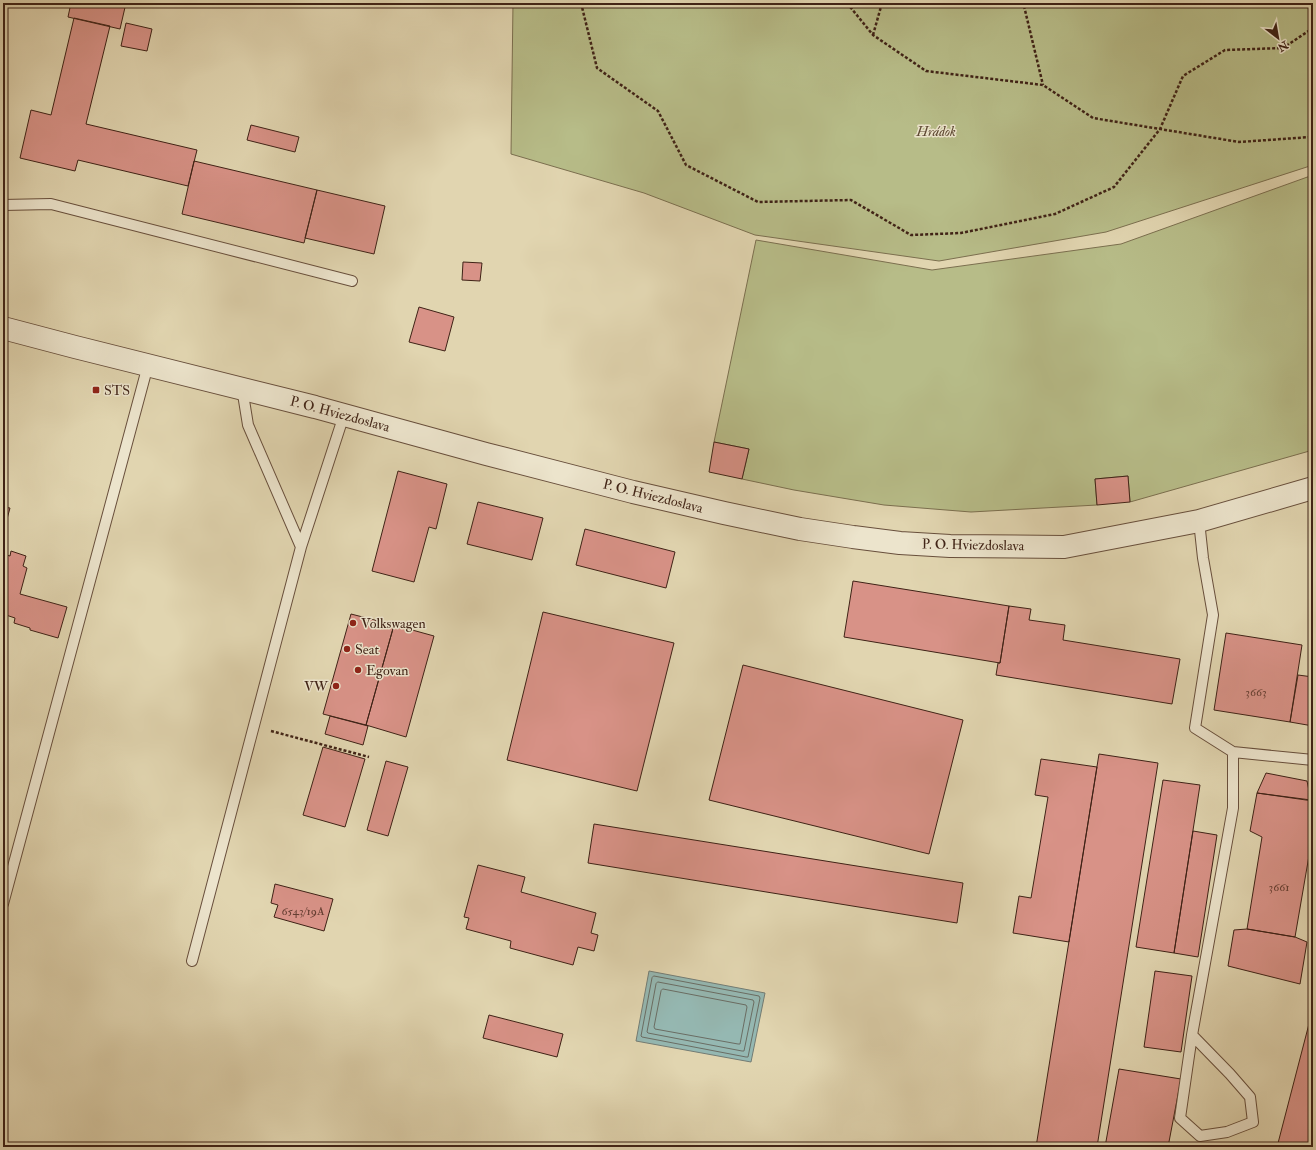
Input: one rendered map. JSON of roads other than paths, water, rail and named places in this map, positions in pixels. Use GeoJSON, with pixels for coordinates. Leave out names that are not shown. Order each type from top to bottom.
{"type":"FeatureCollection","features":[{"type":"Feature","properties":{"kind":"street","name":"P. O. Hviezdoslava"},"geometry":{"type":"LineString","coordinates":[[3,328],[242,388],[633,492],[800,529],[900,543],[950,546],[1064,547],[1199,522],[1313,488]]}},
{"type":"Feature","properties":{"kind":"lane"},"geometry":{"type":"LineString","coordinates":[[3,205],[51,204],[352,282]]}},
{"type":"Feature","properties":{"kind":"lane"},"geometry":{"type":"LineString","coordinates":[[3,904],[148,365]]}},
{"type":"Feature","properties":{"kind":"lane"},"geometry":{"type":"LineString","coordinates":[[242,388],[248,425],[301,547]]}},
{"type":"Feature","properties":{"kind":"lane"},"geometry":{"type":"LineString","coordinates":[[192,961],[301,547],[344,415]]}},
{"type":"Feature","properties":{"kind":"lane"},"geometry":{"type":"LineString","coordinates":[[1199,522],[1203,558],[1213,615],[1195,728],[1233,752],[1313,760]]}},
{"type":"Feature","properties":{"kind":"lane"},"geometry":{"type":"LineString","coordinates":[[1192,1035],[1250,1097],[1253,1122],[1227,1132],[1200,1136],[1180,1118],[1192,1035],[1233,808],[1233,752]]}},
{"type":"Feature","properties":{"kind":"water"},"geometry":{"type":"Polygon","coordinates":[[[649,971],[765,993],[751,1062],[636,1041],[649,971]]]}},
{"type":"Feature","properties":{"kind":"place","name":"STS"},"geometry":{"type":"Point","coordinates":[96,390]}},
{"type":"Feature","properties":{"kind":"place","name":"Volkswagen"},"geometry":{"type":"Point","coordinates":[353,623]}},
{"type":"Feature","properties":{"kind":"place","name":"Seat"},"geometry":{"type":"Point","coordinates":[347,649]}},
{"type":"Feature","properties":{"kind":"place","name":"Egovan"},"geometry":{"type":"Point","coordinates":[358,670]}},
{"type":"Feature","properties":{"kind":"place","name":"VW"},"geometry":{"type":"Point","coordinates":[336,686]}},
{"type":"Feature","properties":{"kind":"park label","name":"Hrádok"},"geometry":{"type":"Point","coordinates":[936,131]}}]}
